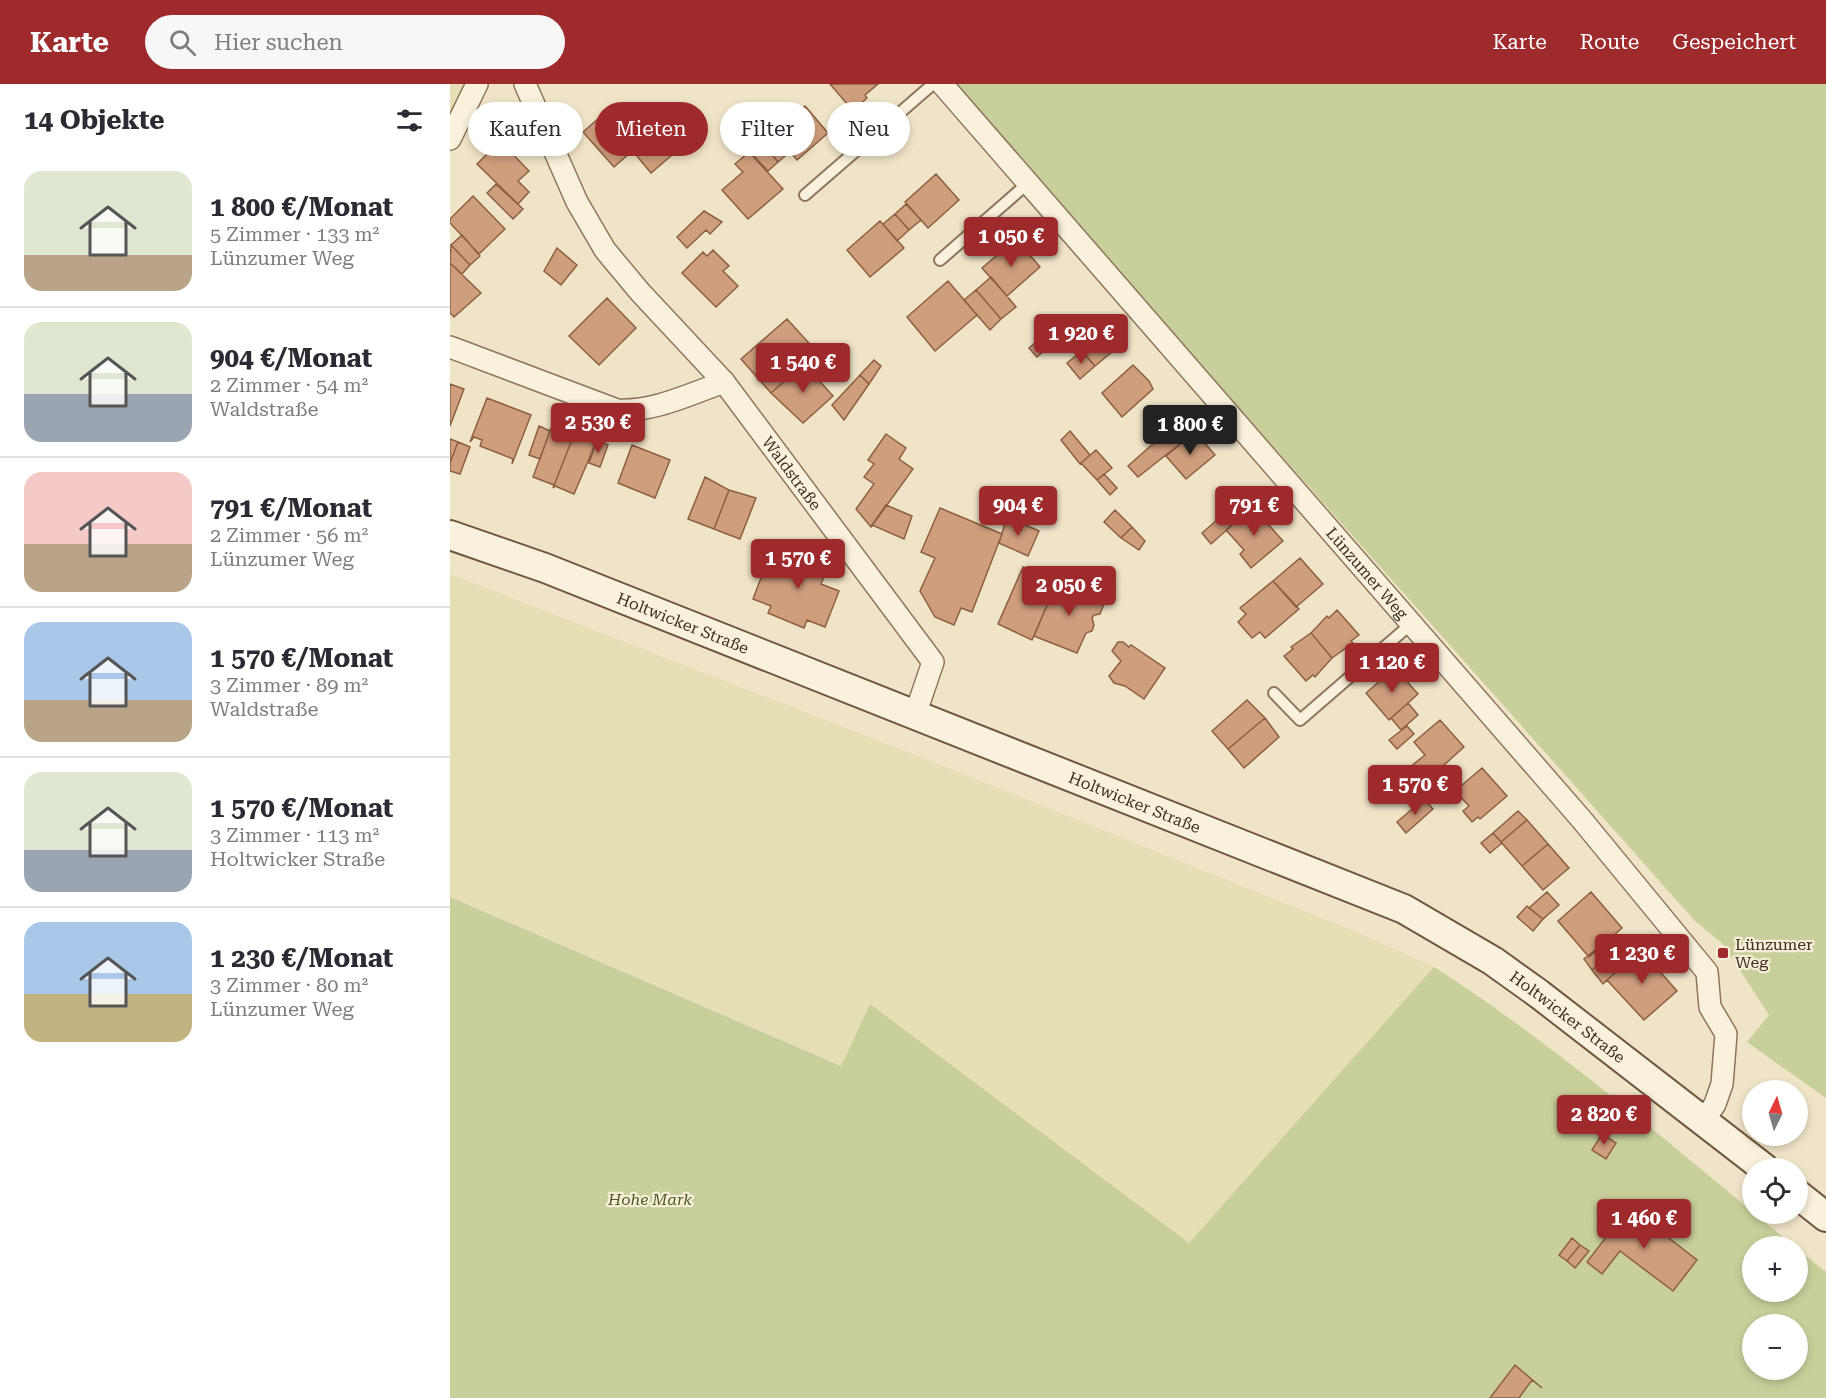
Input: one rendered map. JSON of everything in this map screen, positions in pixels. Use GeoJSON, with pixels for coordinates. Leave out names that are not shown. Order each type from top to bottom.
{"type":"FeatureCollection","features":[{"type":"Feature","properties":{"kind":"street"},"geometry":{"type":"LineString","coordinates":[[450,139],[477,84]]}},
{"type":"Feature","properties":{"kind":"street","name":"Waldstraße"},"geometry":{"type":"LineString","coordinates":[[525,84],[578,202],[605,250],[640,292],[724,382],[933,662],[915,715]]}},
{"type":"Feature","properties":{"kind":"street","name":"Lünzumer Weg"},"geometry":{"type":"LineString","coordinates":[[942,84],[1582,820],[1707,972],[1710,1007],[1726,1034],[1722,1084],[1715,1104],[1703,1122]]}},
{"type":"Feature","properties":{"kind":"street"},"geometry":{"type":"LineString","coordinates":[[450,347],[617,410],[641,409],[659,405],[724,382]]}},
{"type":"Feature","properties":{"kind":"street","name":"Holtwicker Straße"},"geometry":{"type":"LineString","coordinates":[[450,535],[545,568],[1404,909],[1493,961],[1751,1158]]}},
{"type":"Feature","properties":{"kind":"street"},"geometry":{"type":"LineString","coordinates":[[1808,1203],[1826,1217]]}},
{"type":"Feature","properties":{"kind":"lane"},"geometry":{"type":"LineString","coordinates":[[805,195],[933,84]]}},
{"type":"Feature","properties":{"kind":"lane"},"geometry":{"type":"LineString","coordinates":[[940,260],[1027,184]]}},
{"type":"Feature","properties":{"kind":"lane"},"geometry":{"type":"LineString","coordinates":[[1274,693],[1300,720],[1411,624]]}},
{"type":"Feature","properties":{"kind":"shaded area"},"geometry":{"type":"Polygon","coordinates":[[[450,84],[477,84],[468,102],[450,139],[450,84]]]}},
{"type":"Feature","properties":{"kind":"shaded area"},"geometry":{"type":"Polygon","coordinates":[[[450,574],[941,765],[1357,932],[1434,967],[1189,1243],[870,1004],[842,1066],[450,897],[450,574]]]}},
{"type":"Feature","properties":{"kind":"green space"},"geometry":{"type":"Polygon","coordinates":[[[951,84],[1826,84],[1826,1098],[1808,1085],[1808,1080],[1801,1080],[1747,1042],[1769,1015],[1723,944],[1695,921],[951,84]]]}},
{"type":"Feature","properties":{"kind":"green space","name":"Hohe Mark"},"geometry":{"type":"Polygon","coordinates":[[[450,897],[841,1066],[870,1004],[1189,1243],[1434,967],[1482,999],[1574,1067],[1742,1203],[1742,1224],[1767,1224],[1782,1236],[1742,1236],[1742,1302],[1808,1302],[1808,1258],[1826,1272],[1826,1398],[450,1398],[450,897]]]}},
{"type":"Feature","properties":{"kind":"building"},"geometry":{"type":"Polygon","coordinates":[[[830,84],[878,84],[865,95],[867,98],[863,102],[845,102],[830,84]]]}},
{"type":"Feature","properties":{"kind":"building"},"geometry":{"type":"Polygon","coordinates":[[[815,118],[827,132],[815,144],[815,118]]]}},
{"type":"Feature","properties":{"kind":"building"},"geometry":{"type":"Polygon","coordinates":[[[595,122],[595,146],[583,132],[595,122]]]}},
{"type":"Feature","properties":{"kind":"building"},"geometry":{"type":"Polygon","coordinates":[[[485,156],[514,156],[529,171],[518,181],[529,192],[518,204],[477,164],[485,156]]]}},
{"type":"Feature","properties":{"kind":"building"},"geometry":{"type":"Polygon","coordinates":[[[604,156],[627,156],[614,167],[604,156]]]}},
{"type":"Feature","properties":{"kind":"building"},"geometry":{"type":"Polygon","coordinates":[[[637,156],[671,156],[651,173],[637,156]]]}},
{"type":"Feature","properties":{"kind":"building"},"geometry":{"type":"Polygon","coordinates":[[[744,156],[753,156],[783,189],[748,219],[722,190],[743,172],[735,164],[744,156]]]}},
{"type":"Feature","properties":{"kind":"building"},"geometry":{"type":"Polygon","coordinates":[[[754,156],[773,156],[778,162],[768,171],[754,156]]]}},
{"type":"Feature","properties":{"kind":"building"},"geometry":{"type":"Polygon","coordinates":[[[773,156],[785,156],[778,162],[773,156]]]}},
{"type":"Feature","properties":{"kind":"building"},"geometry":{"type":"Polygon","coordinates":[[[936,174],[959,200],[928,228],[905,202],[936,174]]]}},
{"type":"Feature","properties":{"kind":"building"},"geometry":{"type":"Polygon","coordinates":[[[496,184],[523,209],[513,219],[487,193],[496,184]]]}},
{"type":"Feature","properties":{"kind":"building"},"geometry":{"type":"Polygon","coordinates":[[[473,196],[505,229],[479,254],[450,223],[450,219],[473,196]]]}},
{"type":"Feature","properties":{"kind":"building"},"geometry":{"type":"Polygon","coordinates":[[[906,204],[921,220],[909,230],[895,214],[906,204]]]}},
{"type":"Feature","properties":{"kind":"building"},"geometry":{"type":"Polygon","coordinates":[[[704,211],[722,222],[710,234],[706,230],[687,248],[677,237],[704,211]]]}},
{"type":"Feature","properties":{"kind":"building"},"geometry":{"type":"Polygon","coordinates":[[[895,214],[909,230],[897,241],[883,224],[895,214]]]}},
{"type":"Feature","properties":{"kind":"building"},"geometry":{"type":"Polygon","coordinates":[[[880,221],[904,248],[870,277],[847,250],[880,221]]]}},
{"type":"Feature","properties":{"kind":"building"},"geometry":{"type":"Polygon","coordinates":[[[462,235],[480,256],[470,265],[451,245],[462,235]]]}},
{"type":"Feature","properties":{"kind":"building"},"geometry":{"type":"Polygon","coordinates":[[[1016,239],[1040,267],[1007,296],[982,268],[1016,239]]]}},
{"type":"Feature","properties":{"kind":"building"},"geometry":{"type":"Polygon","coordinates":[[[451,245],[470,265],[462,274],[450,263],[451,245]]]}},
{"type":"Feature","properties":{"kind":"building"},"geometry":{"type":"Polygon","coordinates":[[[557,248],[577,265],[561,285],[544,271],[557,248]]]}},
{"type":"Feature","properties":{"kind":"building"},"geometry":{"type":"Polygon","coordinates":[[[713,250],[729,266],[723,271],[738,286],[716,307],[682,273],[703,252],[707,256],[713,250]]]}},
{"type":"Feature","properties":{"kind":"building"},"geometry":{"type":"Polygon","coordinates":[[[450,263],[481,293],[454,317],[450,313],[450,263]]]}},
{"type":"Feature","properties":{"kind":"building"},"geometry":{"type":"Polygon","coordinates":[[[991,277],[1016,307],[1001,319],[976,290],[991,277]]]}},
{"type":"Feature","properties":{"kind":"building"},"geometry":{"type":"Polygon","coordinates":[[[948,281],[977,315],[935,351],[907,317],[948,281]]]}},
{"type":"Feature","properties":{"kind":"building"},"geometry":{"type":"Polygon","coordinates":[[[976,290],[1001,319],[990,330],[964,300],[976,290]]]}},
{"type":"Feature","properties":{"kind":"building"},"geometry":{"type":"Polygon","coordinates":[[[607,298],[636,328],[599,365],[569,336],[607,298]]]}},
{"type":"Feature","properties":{"kind":"building"},"geometry":{"type":"Polygon","coordinates":[[[1089,315],[1097,323],[1073,344],[1065,335],[1089,315]]]}},
{"type":"Feature","properties":{"kind":"building"},"geometry":{"type":"Polygon","coordinates":[[[787,319],[817,352],[771,393],[741,359],[787,319]]]}},
{"type":"Feature","properties":{"kind":"building"},"geometry":{"type":"Polygon","coordinates":[[[1097,323],[1118,347],[1095,366],[1074,343],[1097,323]]]}},
{"type":"Feature","properties":{"kind":"building"},"geometry":{"type":"Polygon","coordinates":[[[1046,333],[1054,342],[1037,357],[1029,348],[1046,333]]]}},
{"type":"Feature","properties":{"kind":"building"},"geometry":{"type":"Polygon","coordinates":[[[1082,351],[1095,366],[1080,379],[1067,363],[1082,351]]]}},
{"type":"Feature","properties":{"kind":"building"},"geometry":{"type":"Polygon","coordinates":[[[874,360],[881,366],[869,384],[860,375],[874,360]]]}},
{"type":"Feature","properties":{"kind":"building"},"geometry":{"type":"Polygon","coordinates":[[[804,364],[833,396],[803,423],[771,393],[804,364]]]}},
{"type":"Feature","properties":{"kind":"building"},"geometry":{"type":"Polygon","coordinates":[[[1133,365],[1149,381],[1153,389],[1122,417],[1102,393],[1133,365]]]}},
{"type":"Feature","properties":{"kind":"building"},"geometry":{"type":"Polygon","coordinates":[[[860,375],[869,384],[844,420],[832,405],[860,375]]]}},
{"type":"Feature","properties":{"kind":"building"},"geometry":{"type":"Polygon","coordinates":[[[450,384],[464,389],[450,426],[450,384]]]}},
{"type":"Feature","properties":{"kind":"building"},"geometry":{"type":"Polygon","coordinates":[[[487,398],[531,415],[512,464],[513,459],[480,446],[482,440],[474,437],[470,442],[487,398]]]}},
{"type":"Feature","properties":{"kind":"building"},"geometry":{"type":"Polygon","coordinates":[[[1170,406],[1195,432],[1138,477],[1128,466],[1155,442],[1144,429],[1170,406]]]}},
{"type":"Feature","properties":{"kind":"building"},"geometry":{"type":"Polygon","coordinates":[[[553,423],[575,432],[553,488],[554,485],[533,477],[553,423]]]}},
{"type":"Feature","properties":{"kind":"building"},"geometry":{"type":"Polygon","coordinates":[[[539,426],[550,431],[540,459],[529,455],[539,426]]]}},
{"type":"Feature","properties":{"kind":"building"},"geometry":{"type":"Polygon","coordinates":[[[1070,431],[1090,455],[1080,464],[1061,440],[1070,431]]]}},
{"type":"Feature","properties":{"kind":"building"},"geometry":{"type":"Polygon","coordinates":[[[575,432],[597,440],[574,494],[555,486],[553,488],[575,432]]]}},
{"type":"Feature","properties":{"kind":"building"},"geometry":{"type":"Polygon","coordinates":[[[1195,432],[1215,455],[1186,479],[1166,456],[1195,432]]]}},
{"type":"Feature","properties":{"kind":"building"},"geometry":{"type":"Polygon","coordinates":[[[886,434],[906,448],[899,459],[913,469],[871,527],[856,509],[874,484],[864,477],[874,464],[868,460],[886,434]]]}},
{"type":"Feature","properties":{"kind":"building"},"geometry":{"type":"Polygon","coordinates":[[[450,439],[458,442],[450,463],[450,439]]]}},
{"type":"Feature","properties":{"kind":"building"},"geometry":{"type":"Polygon","coordinates":[[[597,440],[608,445],[600,467],[589,463],[597,440]]]}},
{"type":"Feature","properties":{"kind":"building"},"geometry":{"type":"Polygon","coordinates":[[[458,442],[470,447],[460,474],[450,471],[450,463],[458,442]]]}},
{"type":"Feature","properties":{"kind":"building"},"geometry":{"type":"Polygon","coordinates":[[[632,445],[670,460],[655,498],[618,483],[632,445]]]}},
{"type":"Feature","properties":{"kind":"building"},"geometry":{"type":"Polygon","coordinates":[[[1096,450],[1112,468],[1097,480],[1081,463],[1096,450]]]}},
{"type":"Feature","properties":{"kind":"building"},"geometry":{"type":"Polygon","coordinates":[[[1104,474],[1117,488],[1110,495],[1097,480],[1104,474]]]}},
{"type":"Feature","properties":{"kind":"building"},"geometry":{"type":"Polygon","coordinates":[[[705,477],[729,490],[714,529],[688,519],[705,477]]]}},
{"type":"Feature","properties":{"kind":"building"},"geometry":{"type":"Polygon","coordinates":[[[729,490],[756,498],[740,539],[714,529],[729,490]]]}},
{"type":"Feature","properties":{"kind":"building"},"geometry":{"type":"Polygon","coordinates":[[[886,505],[912,516],[904,539],[872,525],[886,505]]]}},
{"type":"Feature","properties":{"kind":"building"},"geometry":{"type":"Polygon","coordinates":[[[1253,507],[1283,541],[1251,568],[1240,554],[1244,550],[1226,530],[1253,507]]]}},
{"type":"Feature","properties":{"kind":"building"},"geometry":{"type":"Polygon","coordinates":[[[940,508],[1002,534],[972,612],[961,608],[954,625],[935,617],[920,591],[935,558],[921,552],[940,508]]]}},
{"type":"Feature","properties":{"kind":"building"},"geometry":{"type":"Polygon","coordinates":[[[1231,508],[1240,518],[1211,544],[1202,533],[1231,508]]]}},
{"type":"Feature","properties":{"kind":"building"},"geometry":{"type":"Polygon","coordinates":[[[1115,510],[1132,527],[1121,538],[1104,522],[1115,510]]]}},
{"type":"Feature","properties":{"kind":"building"},"geometry":{"type":"Polygon","coordinates":[[[1007,517],[1039,531],[1028,556],[999,543],[1007,517]]]}},
{"type":"Feature","properties":{"kind":"building"},"geometry":{"type":"Polygon","coordinates":[[[1132,527],[1145,541],[1139,550],[1121,538],[1132,527]]]}},
{"type":"Feature","properties":{"kind":"building"},"geometry":{"type":"Polygon","coordinates":[[[794,548],[830,562],[821,584],[839,591],[825,627],[807,620],[804,628],[768,613],[771,606],[753,599],[767,562],[785,570],[794,548]]]}},
{"type":"Feature","properties":{"kind":"building"},"geometry":{"type":"Polygon","coordinates":[[[1300,558],[1323,584],[1296,607],[1273,581],[1300,558]]]}},
{"type":"Feature","properties":{"kind":"building"},"geometry":{"type":"Polygon","coordinates":[[[1023,567],[1057,582],[1032,640],[998,624],[1023,567]]]}},
{"type":"Feature","properties":{"kind":"building"},"geometry":{"type":"Polygon","coordinates":[[[1273,581],[1299,609],[1265,638],[1260,632],[1252,638],[1238,622],[1246,614],[1240,608],[1273,581]]]}},
{"type":"Feature","properties":{"kind":"building"},"geometry":{"type":"Polygon","coordinates":[[[1057,582],[1093,597],[1096,593],[1106,598],[1100,614],[1092,618],[1094,625],[1092,631],[1086,633],[1077,653],[1034,636],[1057,582]]]}},
{"type":"Feature","properties":{"kind":"building"},"geometry":{"type":"Polygon","coordinates":[[[1337,610],[1359,635],[1351,641],[1353,643],[1332,658],[1311,633],[1327,616],[1329,618],[1337,610]]]}},
{"type":"Feature","properties":{"kind":"building"},"geometry":{"type":"Polygon","coordinates":[[[1311,633],[1332,658],[1315,677],[1313,675],[1306,681],[1284,656],[1293,649],[1291,647],[1311,633]]]}},
{"type":"Feature","properties":{"kind":"building"},"geometry":{"type":"Polygon","coordinates":[[[1118,642],[1123,642],[1129,647],[1131,645],[1165,668],[1144,699],[1125,686],[1114,683],[1109,676],[1121,661],[1112,651],[1118,642]]]}},
{"type":"Feature","properties":{"kind":"building"},"geometry":{"type":"Polygon","coordinates":[[[1395,668],[1418,694],[1389,720],[1366,693],[1395,668]]]}},
{"type":"Feature","properties":{"kind":"building"},"geometry":{"type":"Polygon","coordinates":[[[1247,700],[1265,718],[1228,749],[1212,731],[1247,700]]]}},
{"type":"Feature","properties":{"kind":"building"},"geometry":{"type":"Polygon","coordinates":[[[1408,703],[1418,715],[1401,730],[1391,718],[1408,703]]]}},
{"type":"Feature","properties":{"kind":"building"},"geometry":{"type":"Polygon","coordinates":[[[1265,718],[1279,737],[1244,768],[1228,749],[1265,718]]]}},
{"type":"Feature","properties":{"kind":"building"},"geometry":{"type":"Polygon","coordinates":[[[1440,720],[1464,747],[1424,783],[1410,767],[1425,755],[1414,742],[1440,720]]]}},
{"type":"Feature","properties":{"kind":"building"},"geometry":{"type":"Polygon","coordinates":[[[1407,726],[1414,734],[1397,749],[1389,740],[1407,726]]]}},
{"type":"Feature","properties":{"kind":"building"},"geometry":{"type":"Polygon","coordinates":[[[1482,768],[1507,796],[1480,819],[1478,817],[1472,822],[1463,811],[1469,806],[1455,791],[1482,768]]]}},
{"type":"Feature","properties":{"kind":"building"},"geometry":{"type":"Polygon","coordinates":[[[1424,799],[1433,809],[1406,833],[1397,822],[1424,799]]]}},
{"type":"Feature","properties":{"kind":"building"},"geometry":{"type":"Polygon","coordinates":[[[1518,811],[1527,820],[1501,842],[1493,833],[1518,811]]]}},
{"type":"Feature","properties":{"kind":"building"},"geometry":{"type":"Polygon","coordinates":[[[1527,820],[1548,844],[1522,866],[1501,842],[1527,820]]]}},
{"type":"Feature","properties":{"kind":"building"},"geometry":{"type":"Polygon","coordinates":[[[1493,833],[1502,843],[1490,853],[1481,843],[1493,833]]]}},
{"type":"Feature","properties":{"kind":"building"},"geometry":{"type":"Polygon","coordinates":[[[1548,844],[1569,868],[1543,890],[1522,866],[1548,844]]]}},
{"type":"Feature","properties":{"kind":"building"},"geometry":{"type":"Polygon","coordinates":[[[1547,892],[1559,905],[1543,919],[1529,908],[1547,892]]]}},
{"type":"Feature","properties":{"kind":"building"},"geometry":{"type":"Polygon","coordinates":[[[1591,892],[1622,928],[1589,957],[1558,921],[1591,892]]]}},
{"type":"Feature","properties":{"kind":"building"},"geometry":{"type":"Polygon","coordinates":[[[1527,906],[1543,919],[1533,931],[1517,917],[1527,906]]]}},
{"type":"Feature","properties":{"kind":"building"},"geometry":{"type":"Polygon","coordinates":[[[1603,944],[1612,954],[1592,970],[1584,959],[1603,944]]]}},
{"type":"Feature","properties":{"kind":"building"},"geometry":{"type":"Polygon","coordinates":[[[1641,950],[1677,991],[1644,1020],[1607,980],[1641,950]]]}},
{"type":"Feature","properties":{"kind":"building"},"geometry":{"type":"Polygon","coordinates":[[[1612,954],[1622,966],[1603,984],[1592,970],[1612,954]]]}},
{"type":"Feature","properties":{"kind":"building"},"geometry":{"type":"Polygon","coordinates":[[[1602,1134],[1616,1143],[1606,1159],[1592,1150],[1602,1134]]]}},
{"type":"Feature","properties":{"kind":"building"},"geometry":{"type":"Polygon","coordinates":[[[1629,1207],[1697,1260],[1673,1291],[1620,1251],[1602,1274],[1587,1262],[1629,1207]]]}},
{"type":"Feature","properties":{"kind":"building"},"geometry":{"type":"Polygon","coordinates":[[[1572,1238],[1580,1245],[1567,1261],[1559,1255],[1572,1238]]]}},
{"type":"Feature","properties":{"kind":"building"},"geometry":{"type":"Polygon","coordinates":[[[1580,1245],[1589,1251],[1575,1268],[1567,1261],[1580,1245]]]}},
{"type":"Feature","properties":{"kind":"building"},"geometry":{"type":"Polygon","coordinates":[[[1515,1365],[1542,1388],[1532,1380],[1519,1398],[1490,1398],[1515,1365]]]}},
{"type":"Feature","properties":{"kind":"place","name":"Lünzumer Weg"},"geometry":{"type":"Point","coordinates":[1723,953]}}]}
